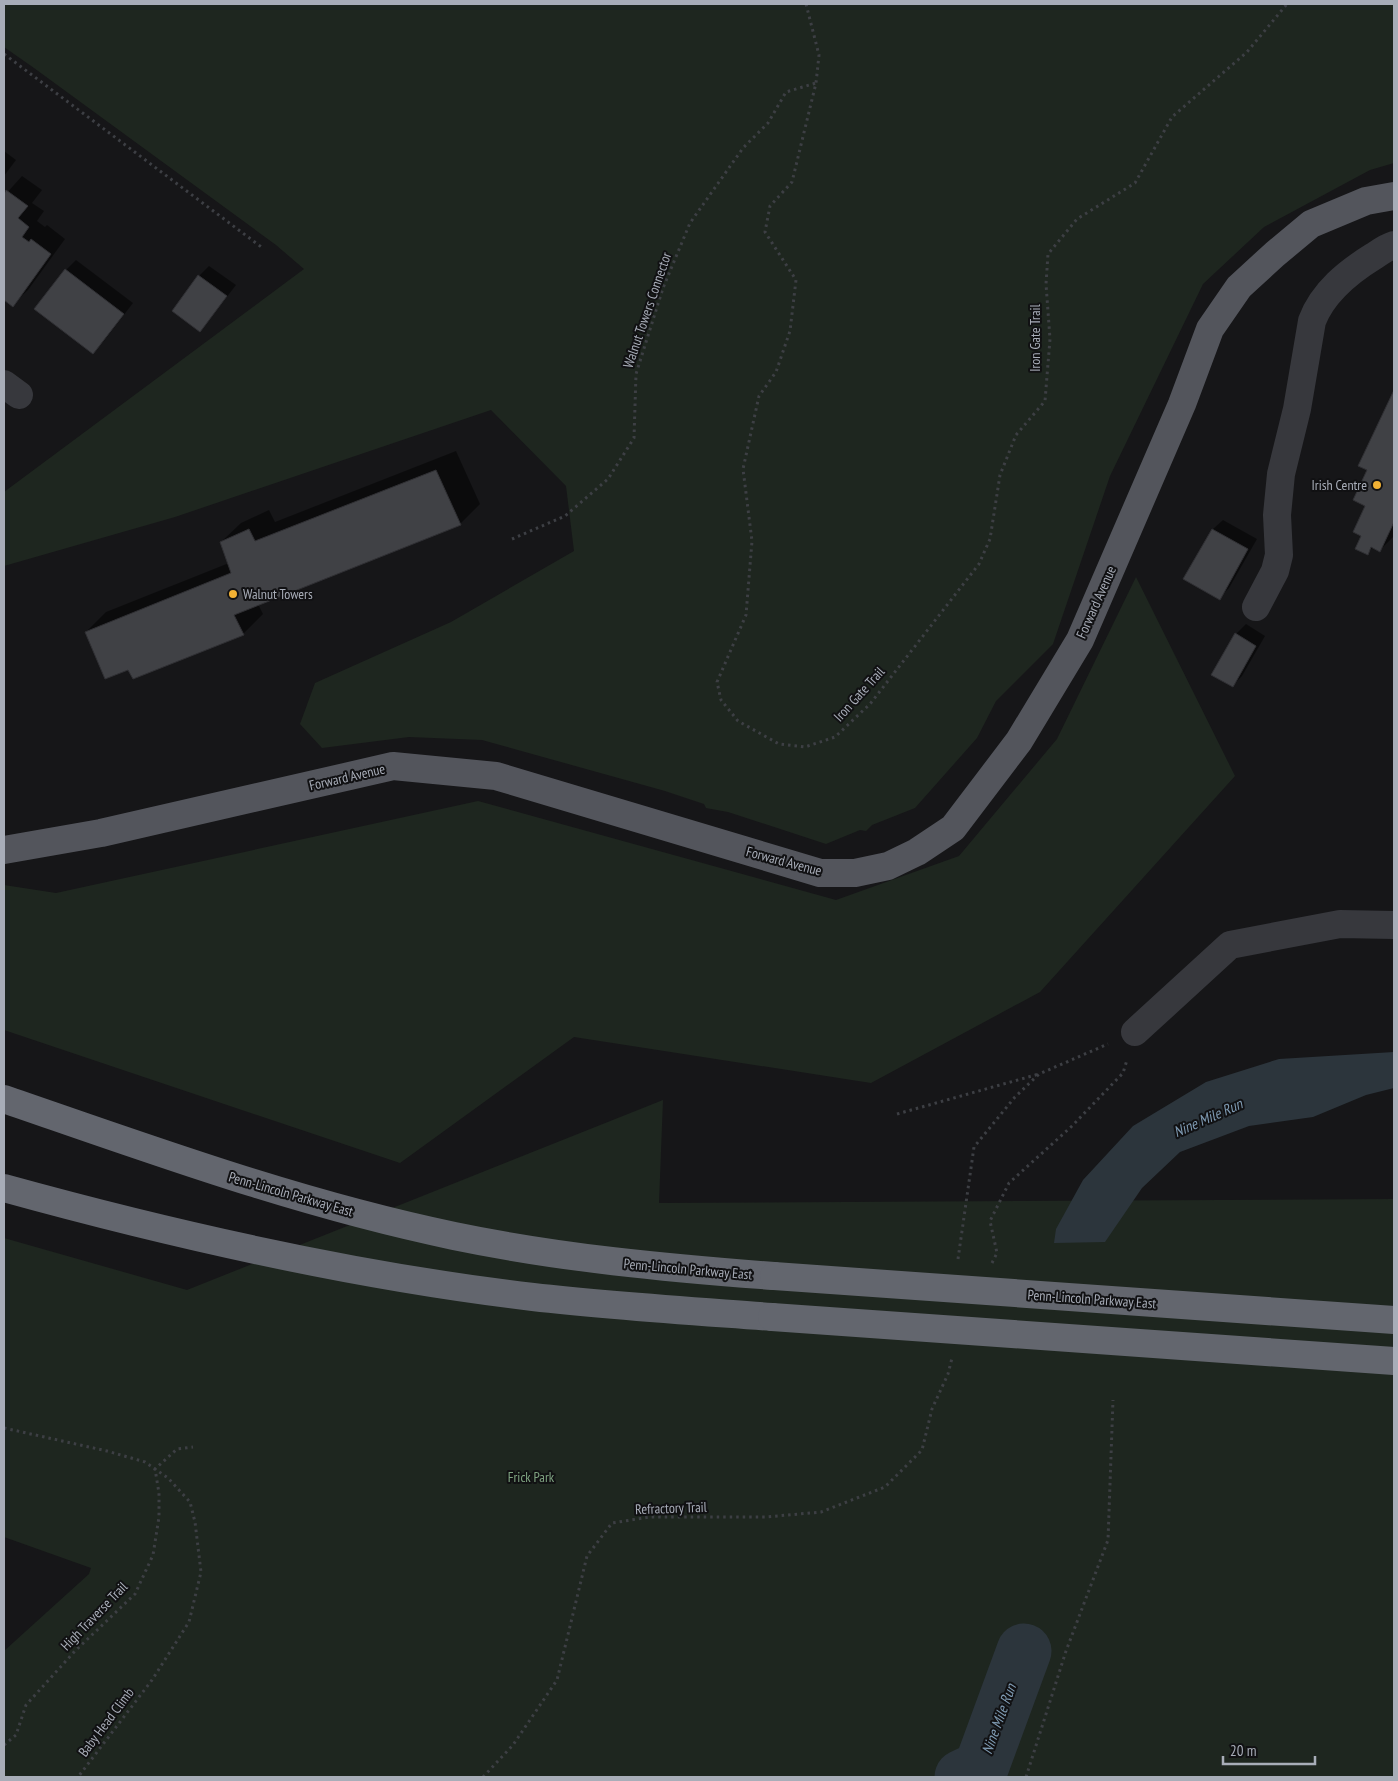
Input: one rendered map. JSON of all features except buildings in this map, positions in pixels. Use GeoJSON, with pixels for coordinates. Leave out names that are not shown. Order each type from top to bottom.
{"type":"FeatureCollection","features":[{"type":"Feature","properties":{"kind":"highway","name":"Penn-Lincoln Parkway East"},"geometry":{"type":"LineString","coordinates":[[4,1099],[201,1167],[290,1195],[454,1236],[538,1251],[618,1262],[774,1276],[1394,1320]]}},
{"type":"Feature","properties":{"kind":"highway"},"geometry":{"type":"LineString","coordinates":[[4,1188],[201,1239],[310,1262],[412,1280],[534,1297],[772,1317],[1394,1361]]}},
{"type":"Feature","properties":{"kind":"main road","name":"Forward Avenue"},"geometry":{"type":"LineString","coordinates":[[4,850],[101,833],[393,766],[496,776],[820,873],[855,873],[888,866],[917,852],[953,828],[1019,741],[1080,640],[1182,404],[1210,329],[1239,288],[1311,224],[1366,201],[1394,196]]}},
{"type":"Feature","properties":{"kind":"lane"},"geometry":{"type":"LineString","coordinates":[[1256,607],[1275,571],[1279,555],[1277,514],[1281,474],[1297,409],[1312,321],[1316,311],[1327,295],[1343,279],[1361,264],[1394,245]]}},
{"type":"Feature","properties":{"kind":"lane"},"geometry":{"type":"LineString","coordinates":[[1135,1032],[1230,945],[1340,924],[1394,925]]}},
{"type":"Feature","properties":{"kind":"path","name":"Iron Gate Trail"},"geometry":{"type":"LineString","coordinates":[[806,4],[819,55],[816,83],[792,182],[770,206],[765,232],[796,280],[790,331],[776,372],[759,396],[743,468],[752,541],[746,614],[718,682],[721,700],[738,721],[779,744],[805,747],[835,737],[870,704],[979,564],[990,539],[1000,475],[1016,435],[1045,401],[1050,338],[1046,284],[1048,254],[1077,219],[1135,183],[1172,117],[1247,52],[1287,4]]}},
{"type":"Feature","properties":{"kind":"path"},"geometry":{"type":"LineString","coordinates":[[4,54],[264,249]]}},
{"type":"Feature","properties":{"kind":"path","name":"Walnut Towers Connector"},"geometry":{"type":"LineString","coordinates":[[512,539],[565,516],[608,479],[634,438],[636,374],[663,288],[690,223],[743,148],[768,123],[786,92],[816,83]]}},
{"type":"Feature","properties":{"kind":"path"},"geometry":{"type":"LineString","coordinates":[[897,1114],[1039,1074],[1135,1032]]}},
{"type":"Feature","properties":{"kind":"path"},"geometry":{"type":"LineString","coordinates":[[989,1270],[997,1253],[990,1221],[1008,1182],[1072,1126],[1123,1073],[1135,1032]]}},
{"type":"Feature","properties":{"kind":"path"},"geometry":{"type":"LineString","coordinates":[[956,1268],[974,1147],[1015,1097],[1039,1074]]}},
{"type":"Feature","properties":{"kind":"path","name":"Refractory Trail"},"geometry":{"type":"LineString","coordinates":[[483,1777],[513,1745],[557,1680],[587,1556],[612,1523],[650,1517],[766,1517],[821,1512],[885,1487],[922,1450],[932,1409],[948,1374],[950,1355]]}},
{"type":"Feature","properties":{"kind":"path"},"geometry":{"type":"LineString","coordinates":[[1026,1777],[1066,1651],[1108,1540],[1113,1400]]}},
{"type":"Feature","properties":{"kind":"path","name":"Baby Head Climb"},"geometry":{"type":"LineString","coordinates":[[4,1428],[107,1451],[145,1462],[168,1478],[190,1502],[195,1522],[201,1572],[189,1622],[152,1680],[78,1777]]}},
{"type":"Feature","properties":{"kind":"path"},"geometry":{"type":"LineString","coordinates":[[155,1469],[177,1448],[193,1447]]}},
{"type":"Feature","properties":{"kind":"path","name":"High Traverse Trail"},"geometry":{"type":"LineString","coordinates":[[4,1745],[16,1735],[26,1705],[75,1651],[135,1594],[153,1554],[159,1516],[159,1493],[155,1469]]}},
{"type":"Feature","properties":{"kind":"green space"},"geometry":{"type":"Polygon","coordinates":[[[4,4],[1394,4],[1394,163],[1370,170],[1264,227],[1203,284],[1110,476],[1053,644],[996,701],[977,738],[915,808],[872,825],[866,831],[860,830],[826,844],[728,812],[706,808],[704,804],[665,791],[482,740],[409,737],[322,748],[300,724],[315,683],[451,622],[574,551],[566,486],[491,410],[175,517],[4,566],[4,492],[304,269],[276,245],[4,47],[4,4]]]}},
{"type":"Feature","properties":{"kind":"green space"},"geometry":{"type":"Polygon","coordinates":[[[1136,577],[1235,776],[1040,992],[871,1083],[574,1037],[400,1163],[4,1030],[4,885],[56,893],[478,801],[836,900],[959,856],[1057,739],[1136,577]]]}},
{"type":"Feature","properties":{"kind":"green space","name":"Frick Park"},"geometry":{"type":"Polygon","coordinates":[[[663,1100],[659,1203],[1394,1199],[1394,1777],[4,1777],[4,1651],[89,1574],[91,1568],[4,1537],[4,1238],[187,1290],[663,1100]]]}},
{"type":"Feature","properties":{"kind":"water"},"geometry":{"type":"Polygon","coordinates":[[[1394,1052],[1394,1088],[1366,1095],[1313,1117],[1249,1126],[1180,1152],[1142,1188],[1105,1242],[1054,1243],[1056,1229],[1083,1180],[1133,1126],[1206,1082],[1279,1059],[1394,1052]]]}},
{"type":"Feature","properties":{"kind":"water"},"geometry":{"type":"Polygon","coordinates":[[[1013,1646],[1042,1661],[1034,1680],[1017,1743],[979,1777],[937,1777],[965,1768],[971,1758],[986,1705],[995,1696],[1013,1646]]]}},
{"type":"Feature","properties":{"kind":"waterway","name":"Nine Mile Run"},"geometry":{"type":"LineString","coordinates":[[962,1777],[981,1768],[1024,1651]]}},
{"type":"Feature","properties":{"kind":"place","name":"Irish Centre"},"geometry":{"type":"Point","coordinates":[1377,485]}},
{"type":"Feature","properties":{"kind":"place","name":"Walnut Towers"},"geometry":{"type":"Point","coordinates":[233,594]}}]}
